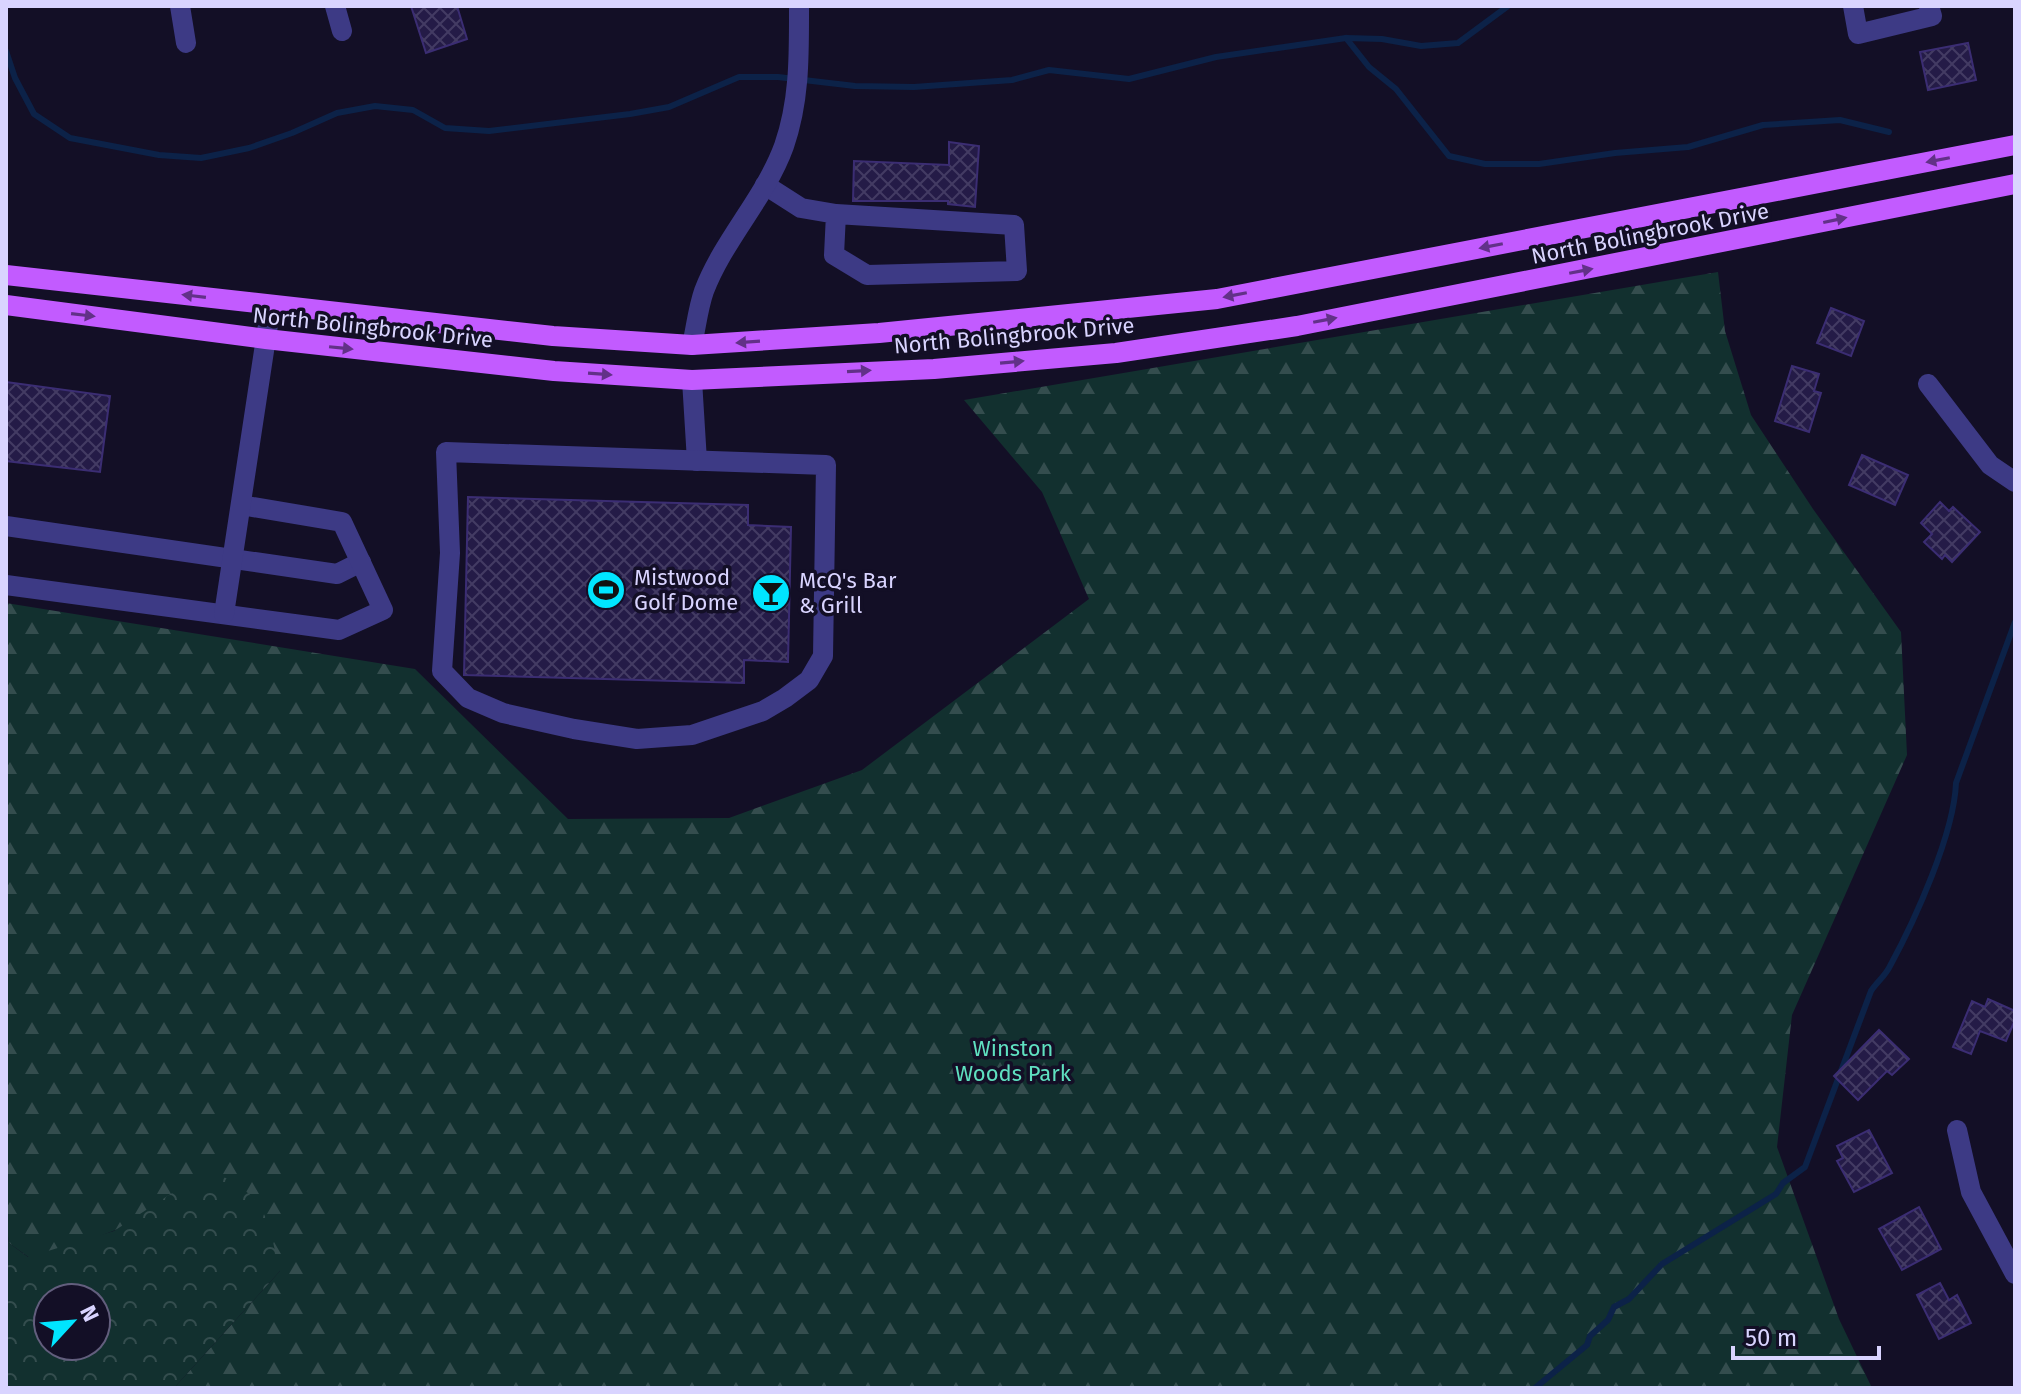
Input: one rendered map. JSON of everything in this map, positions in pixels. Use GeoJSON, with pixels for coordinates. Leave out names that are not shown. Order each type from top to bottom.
{"type":"FeatureCollection","features":[{"type":"Feature","properties":{"kind":"main road","name":"North Bolingbrook Drive"},"geometry":{"type":"LineString","coordinates":[[6,275],[553,336],[692,345],[879,333],[1217,299],[2015,145]]}},
{"type":"Feature","properties":{"kind":"main road","name":"North Bolingbrook Drive"},"geometry":{"type":"LineString","coordinates":[[6,305],[266,339],[554,371],[692,380],[934,369],[1116,353],[1297,326],[2015,184]]}},
{"type":"Feature","properties":{"kind":"street"},"geometry":{"type":"LineString","coordinates":[[180,6],[186,43]]}},
{"type":"Feature","properties":{"kind":"street"},"geometry":{"type":"LineString","coordinates":[[335,6],[342,31]]}},
{"type":"Feature","properties":{"kind":"street"},"geometry":{"type":"LineString","coordinates":[[692,345],[704,291],[784,146],[796,102],[799,6]]}},
{"type":"Feature","properties":{"kind":"street"},"geometry":{"type":"LineString","coordinates":[[1853,6],[1858,34],[1932,16],[1929,6]]}},
{"type":"Feature","properties":{"kind":"street"},"geometry":{"type":"LineString","coordinates":[[765,185],[801,208],[836,214],[1014,225],[1017,271],[867,275],[834,255],[836,214]]}},
{"type":"Feature","properties":{"kind":"street"},"geometry":{"type":"LineString","coordinates":[[224,614],[271,305]]}},
{"type":"Feature","properties":{"kind":"street"},"geometry":{"type":"LineString","coordinates":[[692,380],[697,461]]}},
{"type":"Feature","properties":{"kind":"street"},"geometry":{"type":"LineString","coordinates":[[1928,384],[1990,465],[2015,482]]}},
{"type":"Feature","properties":{"kind":"street"},"geometry":{"type":"LineString","coordinates":[[446,452],[697,461],[826,465],[823,656],[809,680],[763,711],[692,735],[637,739],[503,713],[468,698],[442,671],[450,553],[446,452]]}},
{"type":"Feature","properties":{"kind":"street"},"geometry":{"type":"LineString","coordinates":[[6,585],[339,630],[383,610],[342,522],[241,505]]}},
{"type":"Feature","properties":{"kind":"street"},"geometry":{"type":"LineString","coordinates":[[6,526],[337,574],[361,562]]}},
{"type":"Feature","properties":{"kind":"street"},"geometry":{"type":"LineString","coordinates":[[1957,1130],[1971,1192],[2015,1274]]}},
{"type":"Feature","properties":{"kind":"green space","name":"Winston Woods Park"},"geometry":{"type":"Polygon","coordinates":[[[1718,272],[1725,331],[1751,415],[1813,509],[1901,632],[1907,755],[1792,1015],[1777,1147],[1839,1319],[1872,1388],[174,1388],[280,1271],[134,1223],[34,1261],[9,1243],[6,1222],[6,603],[415,669],[568,819],[729,818],[862,770],[1089,599],[1042,492],[964,400],[1718,272]]]}},
{"type":"Feature","properties":{"kind":"green space"},"geometry":{"type":"Polygon","coordinates":[[[218,1174],[235,1183],[257,1202],[268,1224],[280,1271],[174,1388],[6,1388],[6,1222],[9,1243],[28,1257],[114,1231],[172,1193],[218,1174]]]}},
{"type":"Feature","properties":{"kind":"building"},"geometry":{"type":"Polygon","coordinates":[[[411,6],[457,6],[467,39],[426,53],[411,6]]]}},
{"type":"Feature","properties":{"kind":"building"},"geometry":{"type":"Polygon","coordinates":[[[1968,43],[1976,80],[1928,90],[1920,52],[1968,43]]]}},
{"type":"Feature","properties":{"kind":"building"},"geometry":{"type":"Polygon","coordinates":[[[949,142],[979,146],[975,207],[948,204],[948,201],[853,201],[854,161],[949,165],[949,142]]]}},
{"type":"Feature","properties":{"kind":"building"},"geometry":{"type":"Polygon","coordinates":[[[1831,308],[1864,321],[1851,356],[1817,343],[1831,308]]]}},
{"type":"Feature","properties":{"kind":"building"},"geometry":{"type":"Polygon","coordinates":[[[1792,366],[1819,374],[1814,391],[1821,393],[1809,432],[1775,421],[1792,366]]]}},
{"type":"Feature","properties":{"kind":"building"},"geometry":{"type":"Polygon","coordinates":[[[6,382],[110,396],[100,472],[6,461],[6,382]]]}},
{"type":"Feature","properties":{"kind":"building"},"geometry":{"type":"Polygon","coordinates":[[[1862,455],[1908,475],[1895,505],[1849,485],[1862,455]]]}},
{"type":"Feature","properties":{"kind":"building","name":"Mistwood Golf Dome"},"geometry":{"type":"Polygon","coordinates":[[[468,497],[748,505],[748,525],[791,527],[788,662],[744,660],[744,683],[464,675],[468,497]]]}},
{"type":"Feature","properties":{"kind":"building"},"geometry":{"type":"Polygon","coordinates":[[[1940,502],[1949,511],[1953,507],[1980,532],[1952,562],[1945,555],[1942,559],[1924,542],[1932,534],[1921,523],[1940,502]]]}},
{"type":"Feature","properties":{"kind":"building"},"geometry":{"type":"Polygon","coordinates":[[[1988,999],[2015,1011],[2015,1020],[2006,1041],[1980,1031],[1971,1054],[1953,1047],[1972,1001],[1985,1007],[1988,999]]]}},
{"type":"Feature","properties":{"kind":"building"},"geometry":{"type":"Polygon","coordinates":[[[1879,1030],[1909,1059],[1892,1075],[1887,1071],[1858,1100],[1834,1076],[1879,1030]]]}},
{"type":"Feature","properties":{"kind":"building"},"geometry":{"type":"Polygon","coordinates":[[[1869,1130],[1892,1173],[1854,1192],[1837,1161],[1843,1158],[1837,1146],[1869,1130]]]}},
{"type":"Feature","properties":{"kind":"building"},"geometry":{"type":"Polygon","coordinates":[[[1919,1207],[1941,1249],[1902,1270],[1879,1229],[1919,1207]]]}},
{"type":"Feature","properties":{"kind":"building"},"geometry":{"type":"Polygon","coordinates":[[[1940,1283],[1949,1300],[1957,1295],[1971,1323],[1939,1339],[1917,1295],[1940,1283]]]}},
{"type":"Feature","properties":{"kind":"waterway"},"geometry":{"type":"LineString","coordinates":[[6,51],[15,78],[34,114],[70,138],[159,155],[201,158],[249,148],[337,113],[375,106],[413,110],[445,128],[489,131],[669,107],[739,77],[914,87],[1012,80],[1049,70],[1129,79],[1216,57],[1346,38],[1382,39],[1421,46],[1458,43],[1508,6]]}},
{"type":"Feature","properties":{"kind":"waterway"},"geometry":{"type":"LineString","coordinates":[[1346,38],[1369,67],[1396,89],[1449,156],[1485,164],[1539,164],[1688,147],[1763,125],[1840,120],[1889,132]]}},
{"type":"Feature","properties":{"kind":"waterway"},"geometry":{"type":"LineString","coordinates":[[1535,1388],[1587,1345],[1590,1336],[1608,1320],[1614,1307],[1629,1299],[1662,1264],[1776,1194],[1783,1183],[1805,1167],[1871,991],[1888,969],[1932,876],[1954,804],[1956,783],[2015,622]]}},
{"type":"Feature","properties":{"kind":"place","name":"Mistwood Golf Dome"},"geometry":{"type":"Point","coordinates":[606,590]}},
{"type":"Feature","properties":{"kind":"place","name":"McQ's Bar & Grill"},"geometry":{"type":"Point","coordinates":[771,593]}}]}
